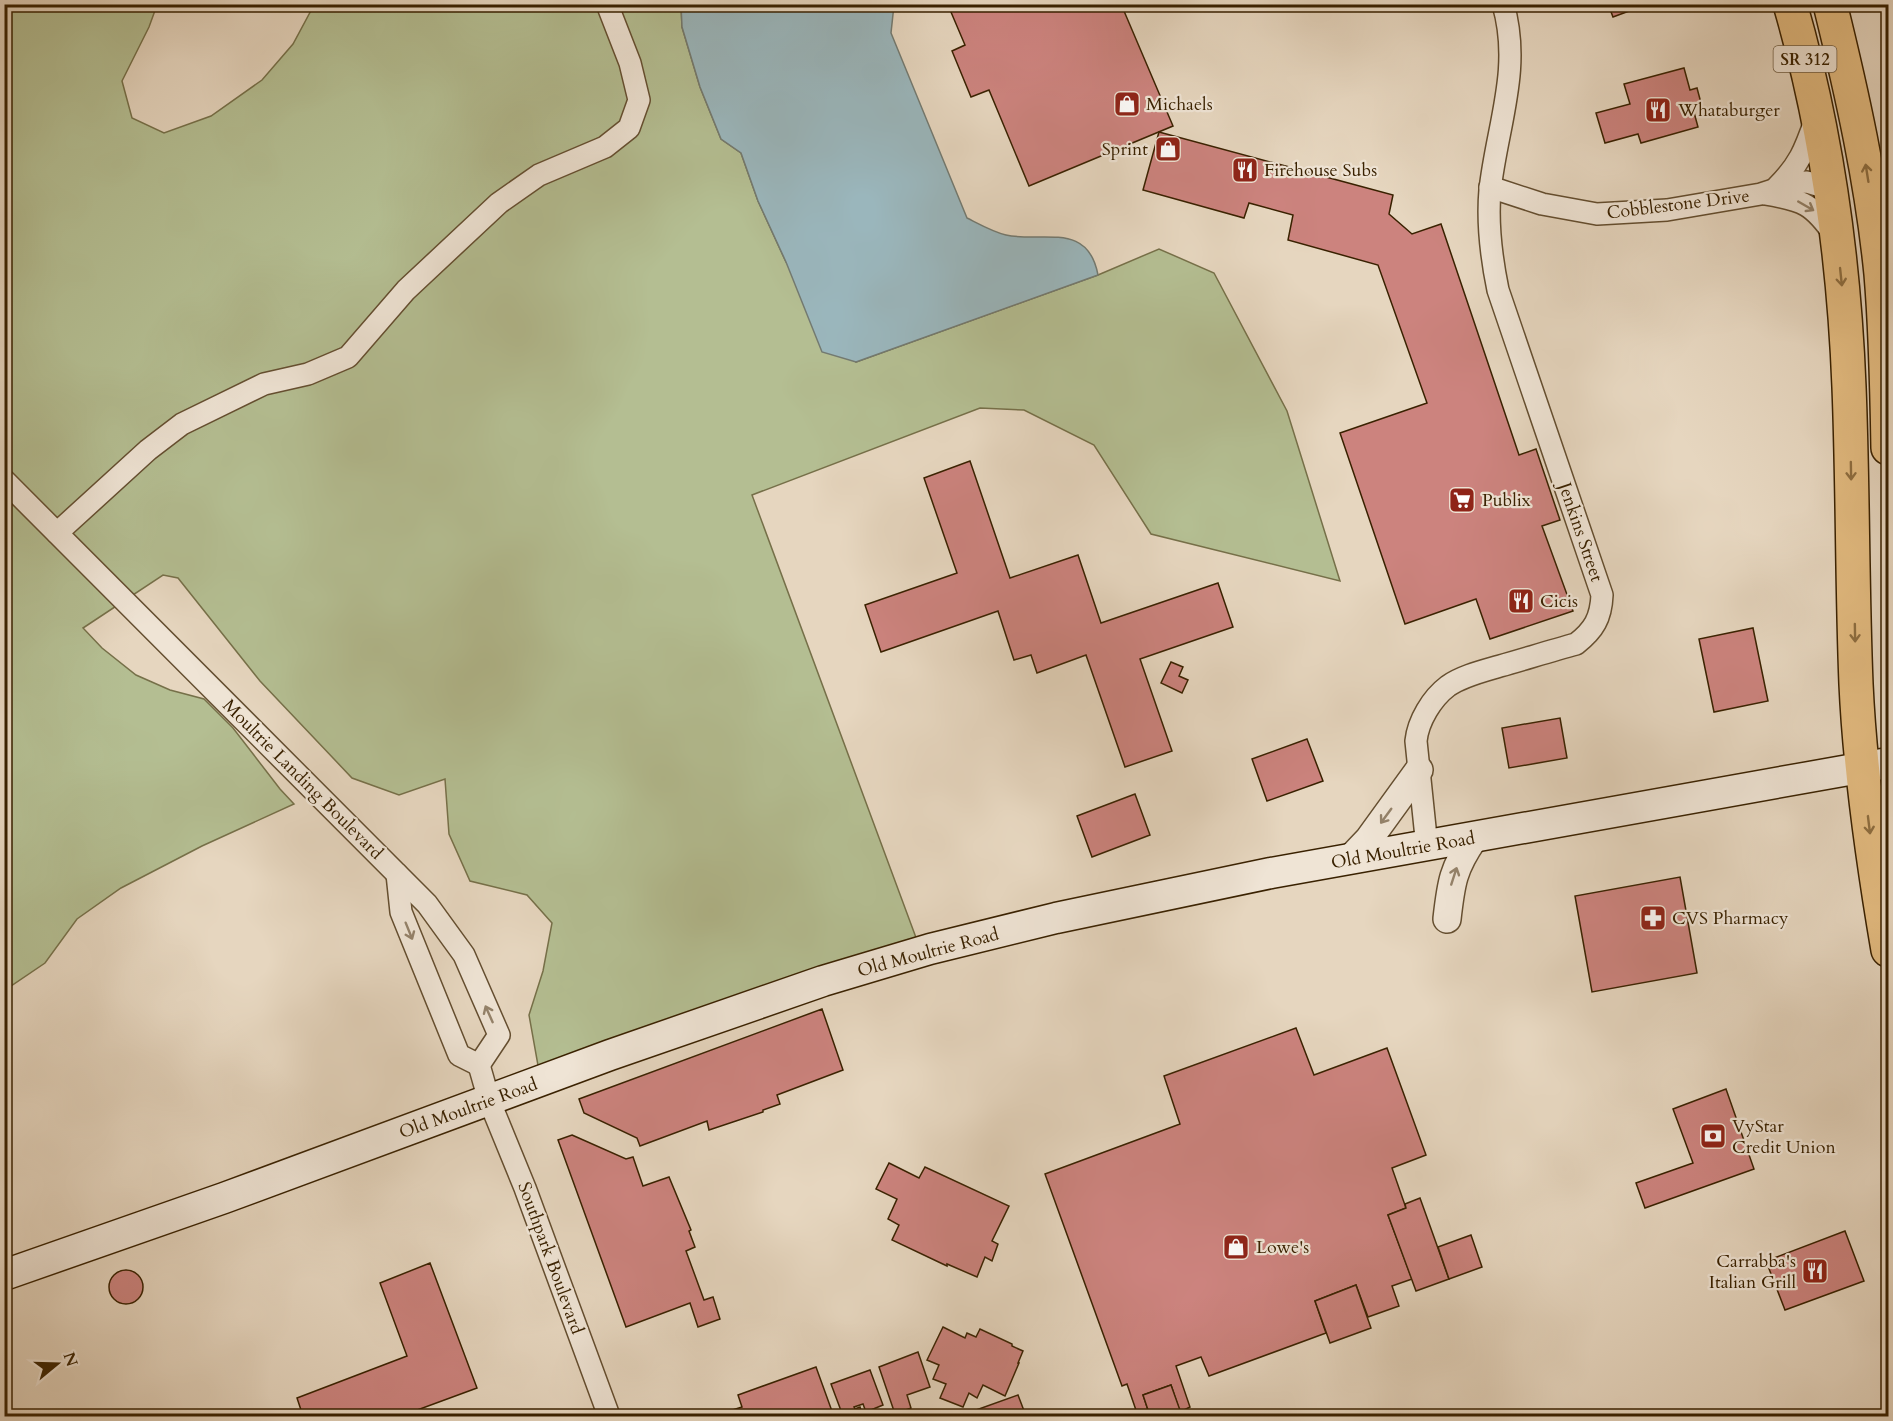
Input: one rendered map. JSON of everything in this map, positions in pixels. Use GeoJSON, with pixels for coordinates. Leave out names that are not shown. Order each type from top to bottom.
{"type":"FeatureCollection","features":[{"type":"Feature","properties":{"kind":"main road","name":"SR 312"},"geometry":{"type":"LineString","coordinates":[[1790,4],[1818,115],[1837,240],[1850,387],[1856,685],[1875,765],[1874,867],[1888,950]]}},
{"type":"Feature","properties":{"kind":"main road","name":"SR 312"},"geometry":{"type":"LineString","coordinates":[[1830,4],[1861,139],[1881,272],[1888,448]]}},
{"type":"Feature","properties":{"kind":"main road"},"geometry":{"type":"LineString","coordinates":[[1830,189],[1855,216],[1881,272]]}},
{"type":"Feature","properties":{"kind":"main road","name":"Old Moultrie Road"},"geometry":{"type":"LineString","coordinates":[[4,1275],[224,1198],[610,1055],[824,981],[930,949],[1056,918],[1271,873],[1427,847],[1875,765]]}},
{"type":"Feature","properties":{"kind":"street"},"geometry":{"type":"LineString","coordinates":[[57,533],[148,450],[182,424],[264,384],[308,374],[348,357],[406,290],[499,203],[539,175],[605,147],[629,128],[639,100],[630,63],[607,4]]}},
{"type":"Feature","properties":{"kind":"street","name":"Jenkins Street"},"geometry":{"type":"LineString","coordinates":[[1427,847],[1417,731],[1434,701],[1448,686],[1478,673],[1576,644],[1589,634],[1602,610],[1602,595],[1498,290],[1490,251],[1488,216],[1490,187],[1511,69],[1510,36],[1503,4]]}},
{"type":"Feature","properties":{"kind":"street"},"geometry":{"type":"LineString","coordinates":[[1769,191],[1793,171],[1805,150],[1818,115]]}},
{"type":"Feature","properties":{"kind":"street","name":"Cobblestone Drive"},"geometry":{"type":"LineString","coordinates":[[1490,187],[1542,204],[1597,214],[1667,210],[1769,191],[1795,183],[1807,182],[1830,189]]}},
{"type":"Feature","properties":{"kind":"street","name":"Cobblestone Drive"},"geometry":{"type":"LineString","coordinates":[[1769,191],[1806,205],[1821,216],[1837,240]]}},
{"type":"Feature","properties":{"kind":"street","name":"Moultrie Landing Boulevard"},"geometry":{"type":"LineString","coordinates":[[4,480],[397,874],[401,912],[459,1055],[479,1065]]}},
{"type":"Feature","properties":{"kind":"street"},"geometry":{"type":"LineString","coordinates":[[1349,860],[1369,839],[1419,770]]}},
{"type":"Feature","properties":{"kind":"street"},"geometry":{"type":"LineString","coordinates":[[1447,919],[1450,888],[1455,869],[1474,838]]}},
{"type":"Feature","properties":{"kind":"street"},"geometry":{"type":"LineString","coordinates":[[397,874],[428,904],[464,956],[498,1035],[479,1065]]}},
{"type":"Feature","properties":{"kind":"street","name":"Southpark Boulevard"},"geometry":{"type":"LineString","coordinates":[[479,1065],[489,1100],[525,1188],[609,1416]]}},
{"type":"Feature","properties":{"kind":"green space"},"geometry":{"type":"Polygon","coordinates":[[[5,5],[157,5],[149,27],[122,81],[132,118],[164,133],[211,116],[262,80],[293,44],[314,5],[681,5],[682,27],[700,87],[721,139],[741,153],[758,201],[786,262],[856,362],[1098,275],[1159,249],[1214,273],[1287,411],[1340,581],[1151,534],[1094,445],[1024,410],[980,408],[752,495],[918,943],[539,1071],[529,1015],[543,971],[552,923],[527,895],[470,881],[449,834],[445,779],[399,795],[352,778],[260,681],[178,578],[163,575],[83,628],[102,648],[136,675],[170,690],[204,699],[233,728],[294,804],[202,846],[121,888],[77,919],[45,963],[5,990],[5,5]]]}},
{"type":"Feature","properties":{"kind":"water"},"geometry":{"type":"Polygon","coordinates":[[[681,5],[894,5],[891,33],[967,218],[1006,235],[1062,238],[1074,241],[1085,247],[1093,258],[1098,275],[856,362],[822,352],[786,262],[758,201],[741,153],[721,139],[700,87],[682,27],[681,5]]]}},
{"type":"Feature","properties":{"kind":"building"},"geometry":{"type":"Polygon","coordinates":[[[1121,4],[1173,126],[1029,186],[989,90],[971,97],[952,51],[965,45],[948,5],[1121,4]]]}},
{"type":"Feature","properties":{"kind":"building"},"geometry":{"type":"Polygon","coordinates":[[[1608,4],[1648,4],[1613,17],[1608,4]]]}},
{"type":"Feature","properties":{"kind":"building"},"geometry":{"type":"Polygon","coordinates":[[[1684,68],[1690,90],[1697,88],[1701,103],[1692,105],[1698,127],[1641,143],[1638,134],[1605,143],[1596,113],[1630,104],[1624,84],[1684,68]]]}},
{"type":"Feature","properties":{"kind":"building"},"geometry":{"type":"Polygon","coordinates":[[[1159,132],[1393,195],[1389,214],[1412,234],[1441,224],[1519,455],[1536,449],[1560,520],[1542,526],[1573,611],[1490,639],[1476,599],[1405,624],[1340,433],[1427,403],[1378,265],[1288,240],[1293,215],[1249,203],[1244,218],[1143,190],[1159,132]]]}},
{"type":"Feature","properties":{"kind":"building"},"geometry":{"type":"Polygon","coordinates":[[[970,461],[1010,578],[1078,555],[1101,623],[1218,583],[1233,627],[1140,659],[1172,751],[1125,767],[1086,655],[1037,673],[1031,655],[1014,660],[998,611],[881,652],[865,605],[957,573],[924,478],[970,461]]]}},
{"type":"Feature","properties":{"kind":"building"},"geometry":{"type":"Polygon","coordinates":[[[1753,628],[1768,701],[1714,712],[1699,639],[1753,628]]]}},
{"type":"Feature","properties":{"kind":"building"},"geometry":{"type":"Polygon","coordinates":[[[1171,662],[1183,667],[1179,676],[1188,680],[1182,693],[1161,683],[1171,662]]]}},
{"type":"Feature","properties":{"kind":"building"},"geometry":{"type":"Polygon","coordinates":[[[1560,718],[1567,758],[1509,768],[1502,728],[1560,718]]]}},
{"type":"Feature","properties":{"kind":"building"},"geometry":{"type":"Polygon","coordinates":[[[1307,739],[1323,781],[1267,801],[1252,759],[1307,739]]]}},
{"type":"Feature","properties":{"kind":"building"},"geometry":{"type":"Polygon","coordinates":[[[1135,794],[1150,835],[1092,857],[1077,816],[1135,794]]]}},
{"type":"Feature","properties":{"kind":"building","name":"CVS Pharmacy"},"geometry":{"type":"Polygon","coordinates":[[[1680,877],[1697,973],[1592,992],[1575,896],[1680,877]]]}},
{"type":"Feature","properties":{"kind":"building"},"geometry":{"type":"Polygon","coordinates":[[[822,1009],[843,1070],[777,1095],[780,1104],[763,1110],[763,1112],[709,1130],[707,1121],[640,1146],[637,1138],[584,1113],[579,1099],[822,1009]]]}},
{"type":"Feature","properties":{"kind":"building","name":"Lowe's"},"geometry":{"type":"Polygon","coordinates":[[[1296,1028],[1314,1075],[1387,1048],[1426,1155],[1392,1168],[1406,1208],[1388,1215],[1412,1279],[1392,1286],[1399,1306],[1368,1317],[1356,1285],[1315,1301],[1326,1333],[1209,1376],[1201,1357],[1176,1366],[1190,1407],[1180,1412],[1171,1385],[1143,1395],[1150,1416],[1138,1416],[1127,1384],[1122,1386],[1045,1174],[1180,1124],[1164,1076],[1296,1028]]]}},
{"type":"Feature","properties":{"kind":"building","name":"VyStar Credit Union"},"geometry":{"type":"Polygon","coordinates":[[[1726,1089],[1754,1169],[1645,1208],[1636,1183],[1693,1163],[1673,1109],[1726,1089]]]}},
{"type":"Feature","properties":{"kind":"building"},"geometry":{"type":"Polygon","coordinates":[[[572,1135],[626,1159],[633,1157],[643,1186],[669,1177],[691,1230],[689,1231],[695,1247],[686,1251],[704,1300],[713,1297],[720,1319],[698,1327],[690,1303],[626,1327],[558,1140],[572,1135]]]}},
{"type":"Feature","properties":{"kind":"building"},"geometry":{"type":"Polygon","coordinates":[[[889,1163],[919,1178],[925,1167],[1009,1206],[992,1241],[998,1244],[992,1261],[985,1257],[977,1277],[947,1264],[947,1266],[892,1240],[899,1225],[888,1219],[897,1199],[876,1189],[889,1163]]]}},
{"type":"Feature","properties":{"kind":"building"},"geometry":{"type":"Polygon","coordinates":[[[1420,1198],[1449,1279],[1416,1291],[1388,1215],[1406,1208],[1405,1204],[1420,1198]]]}},
{"type":"Feature","properties":{"kind":"building","name":"Carrabba's Italian Grill"},"geometry":{"type":"Polygon","coordinates":[[[1845,1231],[1864,1281],[1785,1310],[1766,1261],[1845,1231]]]}},
{"type":"Feature","properties":{"kind":"building"},"geometry":{"type":"Polygon","coordinates":[[[1471,1235],[1482,1267],[1449,1279],[1438,1247],[1471,1235]]]}},
{"type":"Feature","properties":{"kind":"building"},"geometry":{"type":"Polygon","coordinates":[[[430,1263],[477,1388],[401,1416],[303,1416],[297,1398],[407,1356],[380,1283],[430,1263]]]}},
{"type":"Feature","properties":{"kind":"building"},"geometry":{"type":"Polygon","coordinates":[[[126,1270],[138,1275],[143,1287],[138,1299],[126,1304],[114,1299],[109,1287],[114,1275],[126,1270]]]}},
{"type":"Feature","properties":{"kind":"building"},"geometry":{"type":"Polygon","coordinates":[[[1356,1285],[1371,1328],[1330,1343],[1315,1301],[1356,1285]]]}},
{"type":"Feature","properties":{"kind":"building"},"geometry":{"type":"Polygon","coordinates":[[[943,1327],[965,1338],[967,1333],[976,1337],[980,1329],[1023,1351],[1005,1396],[983,1385],[977,1398],[969,1393],[963,1407],[940,1398],[946,1384],[933,1379],[939,1365],[927,1360],[943,1327]]]}},
{"type":"Feature","properties":{"kind":"building"},"geometry":{"type":"Polygon","coordinates":[[[918,1352],[930,1387],[907,1395],[911,1408],[895,1414],[879,1367],[918,1352]]]}},
{"type":"Feature","properties":{"kind":"building"},"geometry":{"type":"Polygon","coordinates":[[[816,1367],[833,1414],[826,1416],[727,1416],[726,1412],[742,1407],[738,1395],[816,1367]]]}},
{"type":"Feature","properties":{"kind":"building"},"geometry":{"type":"Polygon","coordinates":[[[870,1370],[883,1405],[866,1412],[863,1404],[854,1407],[855,1409],[860,1407],[863,1416],[843,1416],[831,1384],[870,1370]]]}},
{"type":"Feature","properties":{"kind":"building"},"geometry":{"type":"Polygon","coordinates":[[[1171,1385],[1181,1413],[1172,1416],[1150,1416],[1143,1395],[1171,1385]]]}},
{"type":"Feature","properties":{"kind":"building"},"geometry":{"type":"Polygon","coordinates":[[[1018,1395],[1026,1416],[966,1416],[965,1414],[1018,1395]]]}},
{"type":"Feature","properties":{"kind":"place","name":"Michaels"},"geometry":{"type":"Point","coordinates":[1127,104]}},
{"type":"Feature","properties":{"kind":"place","name":"Whataburger"},"geometry":{"type":"Point","coordinates":[1658,110]}},
{"type":"Feature","properties":{"kind":"place","name":"Sprint"},"geometry":{"type":"Point","coordinates":[1168,149]}},
{"type":"Feature","properties":{"kind":"place","name":"Firehouse Subs"},"geometry":{"type":"Point","coordinates":[1245,170]}},
{"type":"Feature","properties":{"kind":"place","name":"Publix"},"geometry":{"type":"Point","coordinates":[1462,500]}},
{"type":"Feature","properties":{"kind":"place","name":"Cicis"},"geometry":{"type":"Point","coordinates":[1521,601]}},
{"type":"Feature","properties":{"kind":"place","name":"CVS Pharmacy"},"geometry":{"type":"Point","coordinates":[1653,918]}},
{"type":"Feature","properties":{"kind":"place","name":"VyStar Credit Union"},"geometry":{"type":"Point","coordinates":[1713,1136]}},
{"type":"Feature","properties":{"kind":"place","name":"Lowe's"},"geometry":{"type":"Point","coordinates":[1236,1247]}},
{"type":"Feature","properties":{"kind":"place","name":"Carrabba's Italian Grill"},"geometry":{"type":"Point","coordinates":[1815,1271]}}]}
